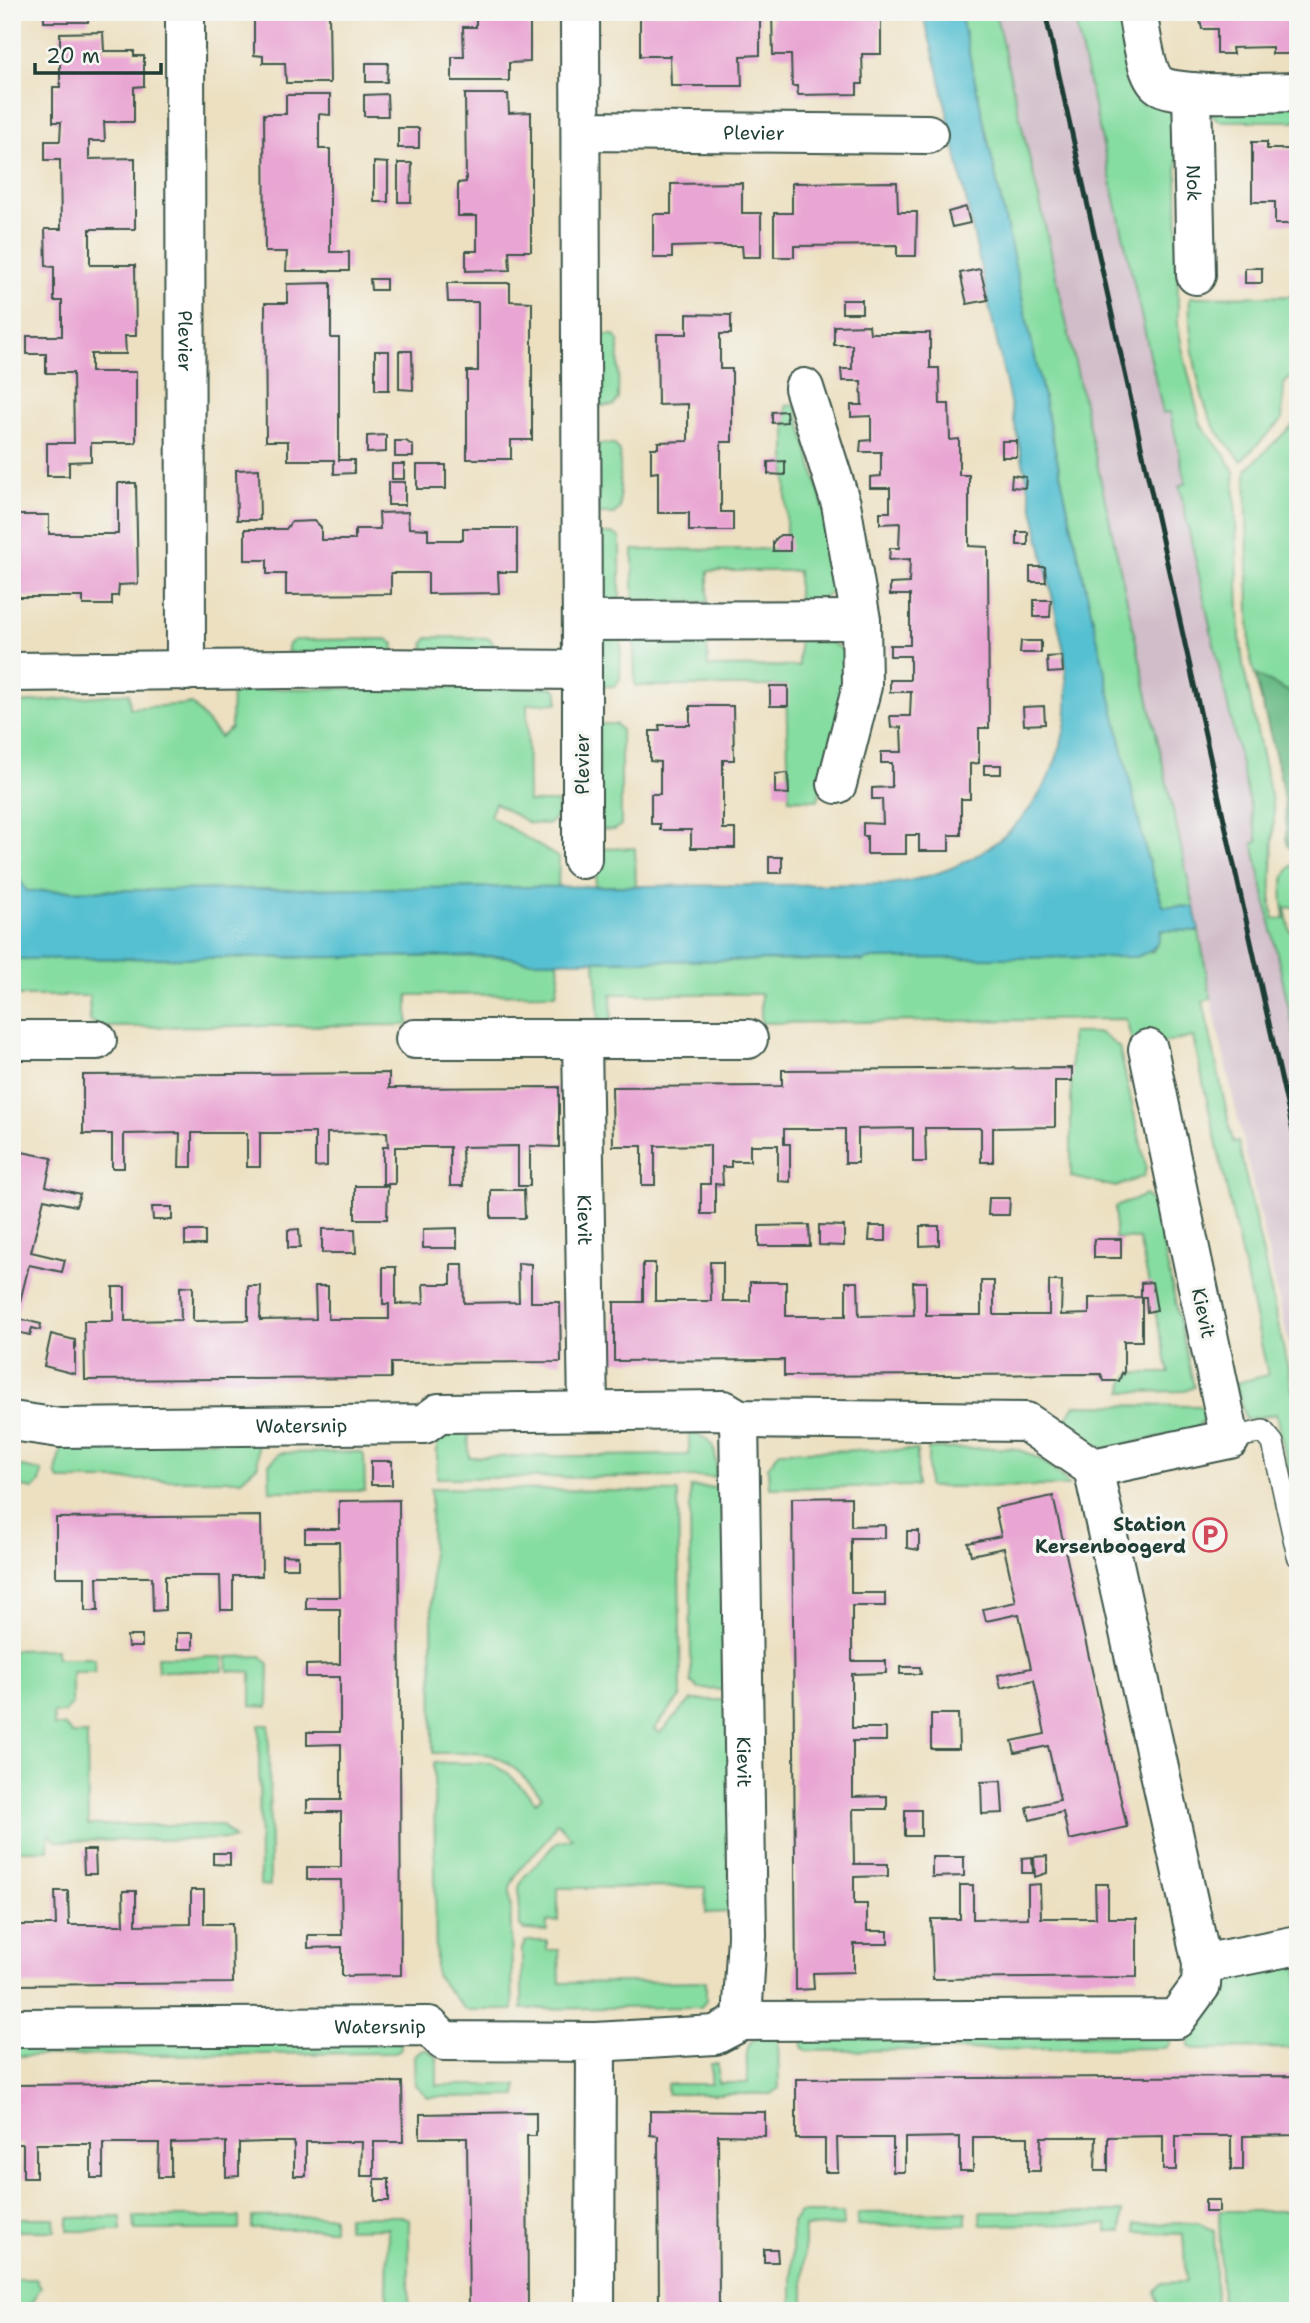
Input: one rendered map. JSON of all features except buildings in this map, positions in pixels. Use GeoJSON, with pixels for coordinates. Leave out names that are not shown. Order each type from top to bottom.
{"type":"FeatureCollection","features":[{"type":"Feature","properties":{"kind":"street","name":"Plevier"},"geometry":{"type":"LineString","coordinates":[[185,12],[186,671]]}},
{"type":"Feature","properties":{"kind":"street","name":"Plevier"},"geometry":{"type":"LineString","coordinates":[[580,12],[582,859]]}},
{"type":"Feature","properties":{"kind":"street"},"geometry":{"type":"LineString","coordinates":[[1137,12],[1150,72],[1158,85],[1167,89],[1192,92],[1298,92]]}},
{"type":"Feature","properties":{"kind":"street","name":"Nok"},"geometry":{"type":"LineString","coordinates":[[1192,92],[1196,275]]}},
{"type":"Feature","properties":{"kind":"street","name":"Plevier"},"geometry":{"type":"LineString","coordinates":[[581,131],[928,134]]}},
{"type":"Feature","properties":{"kind":"street"},"geometry":{"type":"LineString","coordinates":[[804,388],[841,504],[861,620],[862,685],[837,784]]}},
{"type":"Feature","properties":{"kind":"street"},"geometry":{"type":"LineString","coordinates":[[582,621],[861,620]]}},
{"type":"Feature","properties":{"kind":"street"},"geometry":{"type":"LineString","coordinates":[[12,672],[370,668],[582,670]]}},
{"type":"Feature","properties":{"kind":"street"},"geometry":{"type":"LineString","coordinates":[[415,1039],[748,1039]]}},
{"type":"Feature","properties":{"kind":"street"},"geometry":{"type":"LineString","coordinates":[[12,1040],[97,1040]]}},
{"type":"Feature","properties":{"kind":"street","name":"Kievit"},"geometry":{"type":"LineString","coordinates":[[582,1040],[588,1411]]}},
{"type":"Feature","properties":{"kind":"street","name":"Kievit"},"geometry":{"type":"LineString","coordinates":[[1148,1049],[1230,1439]]}},
{"type":"Feature","properties":{"kind":"street"},"geometry":{"type":"LineString","coordinates":[[588,1411],[723,1410],[739,1419],[1026,1422],[1093,1468],[1202,1964],[1201,1986],[1175,2019],[742,2021],[715,2035],[596,2042],[595,2311]]}},
{"type":"Feature","properties":{"kind":"street","name":"Watersnip"},"geometry":{"type":"LineString","coordinates":[[12,1421],[60,1428],[424,1424],[439,1413],[588,1411]]}},
{"type":"Feature","properties":{"kind":"street","name":"Kievit"},"geometry":{"type":"LineString","coordinates":[[739,1419],[747,1936],[742,2021]]}},
{"type":"Feature","properties":{"kind":"street"},"geometry":{"type":"LineString","coordinates":[[1093,1468],[1230,1439]]}},
{"type":"Feature","properties":{"kind":"street"},"geometry":{"type":"LineString","coordinates":[[1202,1964],[1298,1945]]}},
{"type":"Feature","properties":{"kind":"street","name":"Watersnip"},"geometry":{"type":"LineString","coordinates":[[12,2028],[429,2025],[444,2041],[596,2042]]}},
{"type":"Feature","properties":{"kind":"lane"},"geometry":{"type":"LineString","coordinates":[[1230,1439],[1263,1431],[1273,1443],[1298,1556]]}},
{"type":"Feature","properties":{"kind":"shaded area"},"geometry":{"type":"Polygon","coordinates":[[[995,12],[1074,12],[1103,127],[1103,146],[1163,412],[1170,411],[1186,484],[1180,486],[1258,843],[1253,844],[1298,1051],[1298,1385],[1211,999],[1197,919],[1041,207],[995,12]]]}},
{"type":"Feature","properties":{"kind":"green space"},"geometry":{"type":"Polygon","coordinates":[[[960,12],[995,12],[1041,207],[1194,907],[1163,906],[1147,857],[960,12]]]}},
{"type":"Feature","properties":{"kind":"green space"},"geometry":{"type":"Polygon","coordinates":[[[1073,12],[1123,12],[1142,104],[1177,104],[1178,325],[1201,425],[1234,472],[1243,665],[1274,811],[1271,904],[1274,919],[1285,919],[1284,879],[1287,872],[1298,862],[1298,907],[1285,908],[1290,931],[1298,932],[1298,1051],[1253,843],[1258,842],[1179,486],[1186,483],[1170,412],[1163,413],[1073,12]]]}},
{"type":"Feature","properties":{"kind":"green space"},"geometry":{"type":"Polygon","coordinates":[[[1298,104],[1298,121],[1220,121],[1207,111],[1298,104]]]}},
{"type":"Feature","properties":{"kind":"green space"},"geometry":{"type":"Polygon","coordinates":[[[1298,296],[1298,370],[1284,384],[1282,420],[1241,461],[1214,426],[1203,398],[1192,345],[1190,297],[1298,296]]]}},
{"type":"Feature","properties":{"kind":"green space"},"geometry":{"type":"Polygon","coordinates":[[[597,335],[613,335],[619,341],[618,399],[613,406],[598,406],[597,335]]]}},
{"type":"Feature","properties":{"kind":"green space"},"geometry":{"type":"Polygon","coordinates":[[[786,405],[796,406],[844,584],[814,603],[798,602],[798,571],[708,571],[708,602],[639,602],[633,598],[633,550],[786,549],[786,405]]]}},
{"type":"Feature","properties":{"kind":"green space"},"geometry":{"type":"Polygon","coordinates":[[[1298,420],[1298,699],[1290,692],[1255,675],[1250,656],[1246,470],[1298,420]]]}},
{"type":"Feature","properties":{"kind":"green space"},"geometry":{"type":"Polygon","coordinates":[[[598,444],[614,444],[620,452],[620,508],[614,514],[598,514],[598,444]]]}},
{"type":"Feature","properties":{"kind":"green space"},"geometry":{"type":"Polygon","coordinates":[[[599,534],[614,534],[620,538],[620,597],[616,603],[600,602],[599,534]]]}},
{"type":"Feature","properties":{"kind":"green space"},"geometry":{"type":"Polygon","coordinates":[[[600,633],[613,634],[621,640],[620,679],[615,686],[600,686],[600,633]]]}},
{"type":"Feature","properties":{"kind":"green space"},"geometry":{"type":"Polygon","coordinates":[[[815,633],[846,652],[846,688],[818,800],[789,799],[786,686],[635,686],[634,641],[640,635],[707,635],[708,667],[799,666],[799,634],[815,633]]]}},
{"type":"Feature","properties":{"kind":"green space"},"geometry":{"type":"Polygon","coordinates":[[[429,637],[489,638],[494,644],[495,656],[424,656],[424,643],[429,637]]]}},
{"type":"Feature","properties":{"kind":"green space"},"geometry":{"type":"Polygon","coordinates":[[[387,639],[394,644],[393,656],[288,657],[288,645],[294,640],[387,639]]]}},
{"type":"Feature","properties":{"kind":"green space"},"geometry":{"type":"Polygon","coordinates":[[[1255,675],[1290,692],[1298,699],[1298,853],[1287,842],[1279,769],[1255,675]]]}},
{"type":"Feature","properties":{"kind":"green space"},"geometry":{"type":"Polygon","coordinates":[[[553,687],[558,692],[558,703],[527,704],[528,802],[558,802],[557,816],[549,824],[529,823],[495,803],[490,816],[559,858],[558,887],[26,891],[12,868],[12,704],[129,693],[130,708],[192,704],[220,737],[231,728],[232,689],[553,687]]]}},
{"type":"Feature","properties":{"kind":"green space"},"geometry":{"type":"Polygon","coordinates":[[[599,724],[616,724],[621,730],[621,825],[615,830],[599,829],[599,724]]]}},
{"type":"Feature","properties":{"kind":"green space"},"geometry":{"type":"Polygon","coordinates":[[[635,848],[636,886],[595,886],[599,849],[635,848]]]}},
{"type":"Feature","properties":{"kind":"green space"},"geometry":{"type":"Polygon","coordinates":[[[1161,930],[1199,931],[1211,999],[1203,1001],[1233,1142],[1238,1141],[1298,1415],[1298,1512],[1276,1414],[1245,1420],[1236,1383],[1268,1375],[1193,1037],[1162,1043],[1132,1042],[1126,1019],[761,1023],[761,994],[611,994],[612,1025],[599,1023],[595,961],[862,962],[866,959],[1152,952],[1158,943],[1161,930]]]}},
{"type":"Feature","properties":{"kind":"green space"},"geometry":{"type":"Polygon","coordinates":[[[503,956],[527,961],[558,961],[556,994],[408,995],[408,1025],[102,1027],[90,1021],[89,996],[12,996],[12,959],[503,956]]]}},
{"type":"Feature","properties":{"kind":"green space"},"geometry":{"type":"Polygon","coordinates":[[[1071,1033],[1100,1033],[1119,1047],[1146,1167],[1144,1176],[1116,1187],[1071,1177],[1071,1033]]]}},
{"type":"Feature","properties":{"kind":"green space"},"geometry":{"type":"Polygon","coordinates":[[[1146,1195],[1154,1204],[1194,1387],[1185,1391],[1123,1392],[1124,1381],[1133,1373],[1169,1373],[1139,1239],[1115,1238],[1115,1207],[1146,1195]]]}},
{"type":"Feature","properties":{"kind":"green space"},"geometry":{"type":"Polygon","coordinates":[[[1075,1405],[1199,1406],[1208,1414],[1195,1430],[1104,1449],[1062,1426],[1075,1405]]]}},
{"type":"Feature","properties":{"kind":"green space"},"geometry":{"type":"Polygon","coordinates":[[[451,1426],[468,1426],[469,1457],[689,1455],[689,1433],[710,1442],[715,1454],[716,1477],[437,1478],[437,1439],[451,1426]]]}},
{"type":"Feature","properties":{"kind":"green space"},"geometry":{"type":"Polygon","coordinates":[[[257,1440],[258,1465],[241,1480],[59,1480],[56,1473],[62,1442],[257,1440]]]}},
{"type":"Feature","properties":{"kind":"green space"},"geometry":{"type":"Polygon","coordinates":[[[1011,1448],[1043,1462],[1069,1486],[928,1487],[928,1449],[1011,1448]]]}},
{"type":"Feature","properties":{"kind":"green space"},"geometry":{"type":"Polygon","coordinates":[[[917,1450],[917,1486],[769,1488],[768,1467],[780,1451],[917,1450]]]}},
{"type":"Feature","properties":{"kind":"green space"},"geometry":{"type":"Polygon","coordinates":[[[360,1452],[364,1455],[365,1491],[270,1491],[269,1464],[280,1453],[360,1452]]]}},
{"type":"Feature","properties":{"kind":"green space"},"geometry":{"type":"Polygon","coordinates":[[[12,1465],[42,1471],[40,1483],[33,1489],[12,1485],[12,1465]]]}},
{"type":"Feature","properties":{"kind":"green space"},"geometry":{"type":"Polygon","coordinates":[[[690,1487],[727,1488],[727,1690],[699,1689],[691,1682],[690,1487]]]}},
{"type":"Feature","properties":{"kind":"green space"},"geometry":{"type":"Polygon","coordinates":[[[431,1488],[678,1492],[681,1696],[654,1729],[660,1733],[691,1700],[729,1700],[730,1912],[706,1913],[705,1887],[558,1888],[558,1921],[547,1922],[547,1931],[524,1930],[520,1926],[519,1887],[524,1877],[557,1842],[572,1838],[556,1822],[547,1839],[514,1878],[510,1888],[513,2010],[465,2010],[436,1976],[434,1763],[491,1763],[508,1773],[536,1802],[542,1796],[515,1769],[495,1756],[433,1753],[431,1488]]]}},
{"type":"Feature","properties":{"kind":"green space"},"geometry":{"type":"Polygon","coordinates":[[[56,1649],[57,1658],[95,1658],[95,1672],[72,1672],[72,1704],[64,1713],[53,1713],[54,1726],[65,1726],[72,1734],[87,1734],[88,1825],[222,1825],[235,1839],[56,1841],[49,1834],[48,1850],[12,1850],[12,1650],[56,1649]]]}},
{"type":"Feature","properties":{"kind":"green space"},"geometry":{"type":"Polygon","coordinates":[[[261,1656],[269,1664],[268,1707],[251,1706],[251,1672],[228,1671],[227,1657],[261,1656]]]}},
{"type":"Feature","properties":{"kind":"green space"},"geometry":{"type":"Polygon","coordinates":[[[157,1657],[223,1657],[223,1671],[158,1671],[157,1657]]]}},
{"type":"Feature","properties":{"kind":"green space"},"geometry":{"type":"Polygon","coordinates":[[[259,1725],[269,1725],[270,1886],[260,1885],[259,1725]]]}},
{"type":"Feature","properties":{"kind":"green space"},"geometry":{"type":"Polygon","coordinates":[[[547,1941],[547,1950],[559,1950],[560,1983],[706,1981],[706,2001],[701,2007],[522,2009],[522,1949],[525,1942],[547,1941]]]}},
{"type":"Feature","properties":{"kind":"green space"},"geometry":{"type":"Polygon","coordinates":[[[1298,1960],[1298,2048],[1194,2049],[1189,2046],[1189,2034],[1215,1991],[1226,1979],[1298,1960]]]}},
{"type":"Feature","properties":{"kind":"green space"},"geometry":{"type":"Polygon","coordinates":[[[1169,2034],[1170,2043],[1165,2048],[807,2051],[802,2047],[803,2037],[1169,2034]]]}},
{"type":"Feature","properties":{"kind":"green space"},"geometry":{"type":"Polygon","coordinates":[[[778,2036],[779,2088],[772,2094],[667,2094],[667,2084],[711,2084],[711,2064],[718,2064],[718,2083],[748,2083],[748,2046],[758,2038],[778,2036]]]}},
{"type":"Feature","properties":{"kind":"green space"},"geometry":{"type":"Polygon","coordinates":[[[401,2040],[401,2048],[396,2053],[12,2056],[12,2042],[401,2040]]]}},
{"type":"Feature","properties":{"kind":"green space"},"geometry":{"type":"Polygon","coordinates":[[[421,2050],[428,2050],[437,2057],[437,2085],[517,2085],[517,2096],[428,2097],[415,2085],[414,2056],[421,2050]]]}},
{"type":"Feature","properties":{"kind":"green space"},"geometry":{"type":"Polygon","coordinates":[[[1219,2211],[1298,2211],[1298,2311],[1222,2311],[1219,2211]]]}},
{"type":"Feature","properties":{"kind":"green space"},"geometry":{"type":"Polygon","coordinates":[[[966,2212],[966,2225],[857,2226],[858,2213],[966,2212]]]}},
{"type":"Feature","properties":{"kind":"green space"},"geometry":{"type":"Polygon","coordinates":[[[980,2212],[1122,2212],[1122,2232],[1107,2232],[1107,2224],[981,2225],[980,2212]]]}},
{"type":"Feature","properties":{"kind":"green space"},"geometry":{"type":"Polygon","coordinates":[[[800,2213],[843,2213],[844,2226],[804,2227],[804,2305],[827,2304],[830,2311],[792,2311],[792,2222],[800,2213]]]}},
{"type":"Feature","properties":{"kind":"green space"},"geometry":{"type":"Polygon","coordinates":[[[333,2216],[333,2229],[252,2229],[252,2217],[333,2216]]]}},
{"type":"Feature","properties":{"kind":"green space"},"geometry":{"type":"Polygon","coordinates":[[[347,2216],[402,2216],[409,2219],[409,2311],[368,2311],[370,2307],[387,2306],[388,2228],[347,2229],[347,2216]]]}},
{"type":"Feature","properties":{"kind":"green space"},"geometry":{"type":"Polygon","coordinates":[[[121,2217],[121,2231],[68,2231],[68,2218],[121,2217]]]}},
{"type":"Feature","properties":{"kind":"green space"},"geometry":{"type":"Polygon","coordinates":[[[134,2217],[239,2217],[239,2230],[135,2230],[134,2217]]]}},
{"type":"Feature","properties":{"kind":"green space"},"geometry":{"type":"Polygon","coordinates":[[[12,2218],[54,2218],[55,2231],[14,2231],[14,2279],[36,2279],[41,2287],[29,2307],[34,2311],[12,2311],[12,2218]]]}},
{"type":"Feature","properties":{"kind":"green space"},"geometry":{"type":"Polygon","coordinates":[[[1197,2223],[1214,2230],[1216,2311],[1159,2311],[1155,2291],[1162,2283],[1186,2282],[1183,2234],[1136,2232],[1135,2224],[1197,2223]]]}},
{"type":"Feature","properties":{"kind":"water"},"geometry":{"type":"Polygon","coordinates":[[[922,12],[960,12],[1147,857],[1163,906],[1194,907],[1199,931],[1161,930],[1159,941],[1153,948],[1136,957],[867,959],[861,962],[527,961],[503,956],[12,959],[12,868],[27,891],[890,884],[922,878],[951,868],[1002,837],[1023,816],[1041,792],[1054,764],[1064,732],[1067,702],[1064,651],[938,70],[922,12]]]}},
{"type":"Feature","properties":{"kind":"railway"},"geometry":{"type":"LineString","coordinates":[[1045,12],[1298,1154]]}},
{"type":"Feature","properties":{"kind":"place","name":"Station Kersenboogerd"},"geometry":{"type":"Point","coordinates":[1210,1535]}}]}
